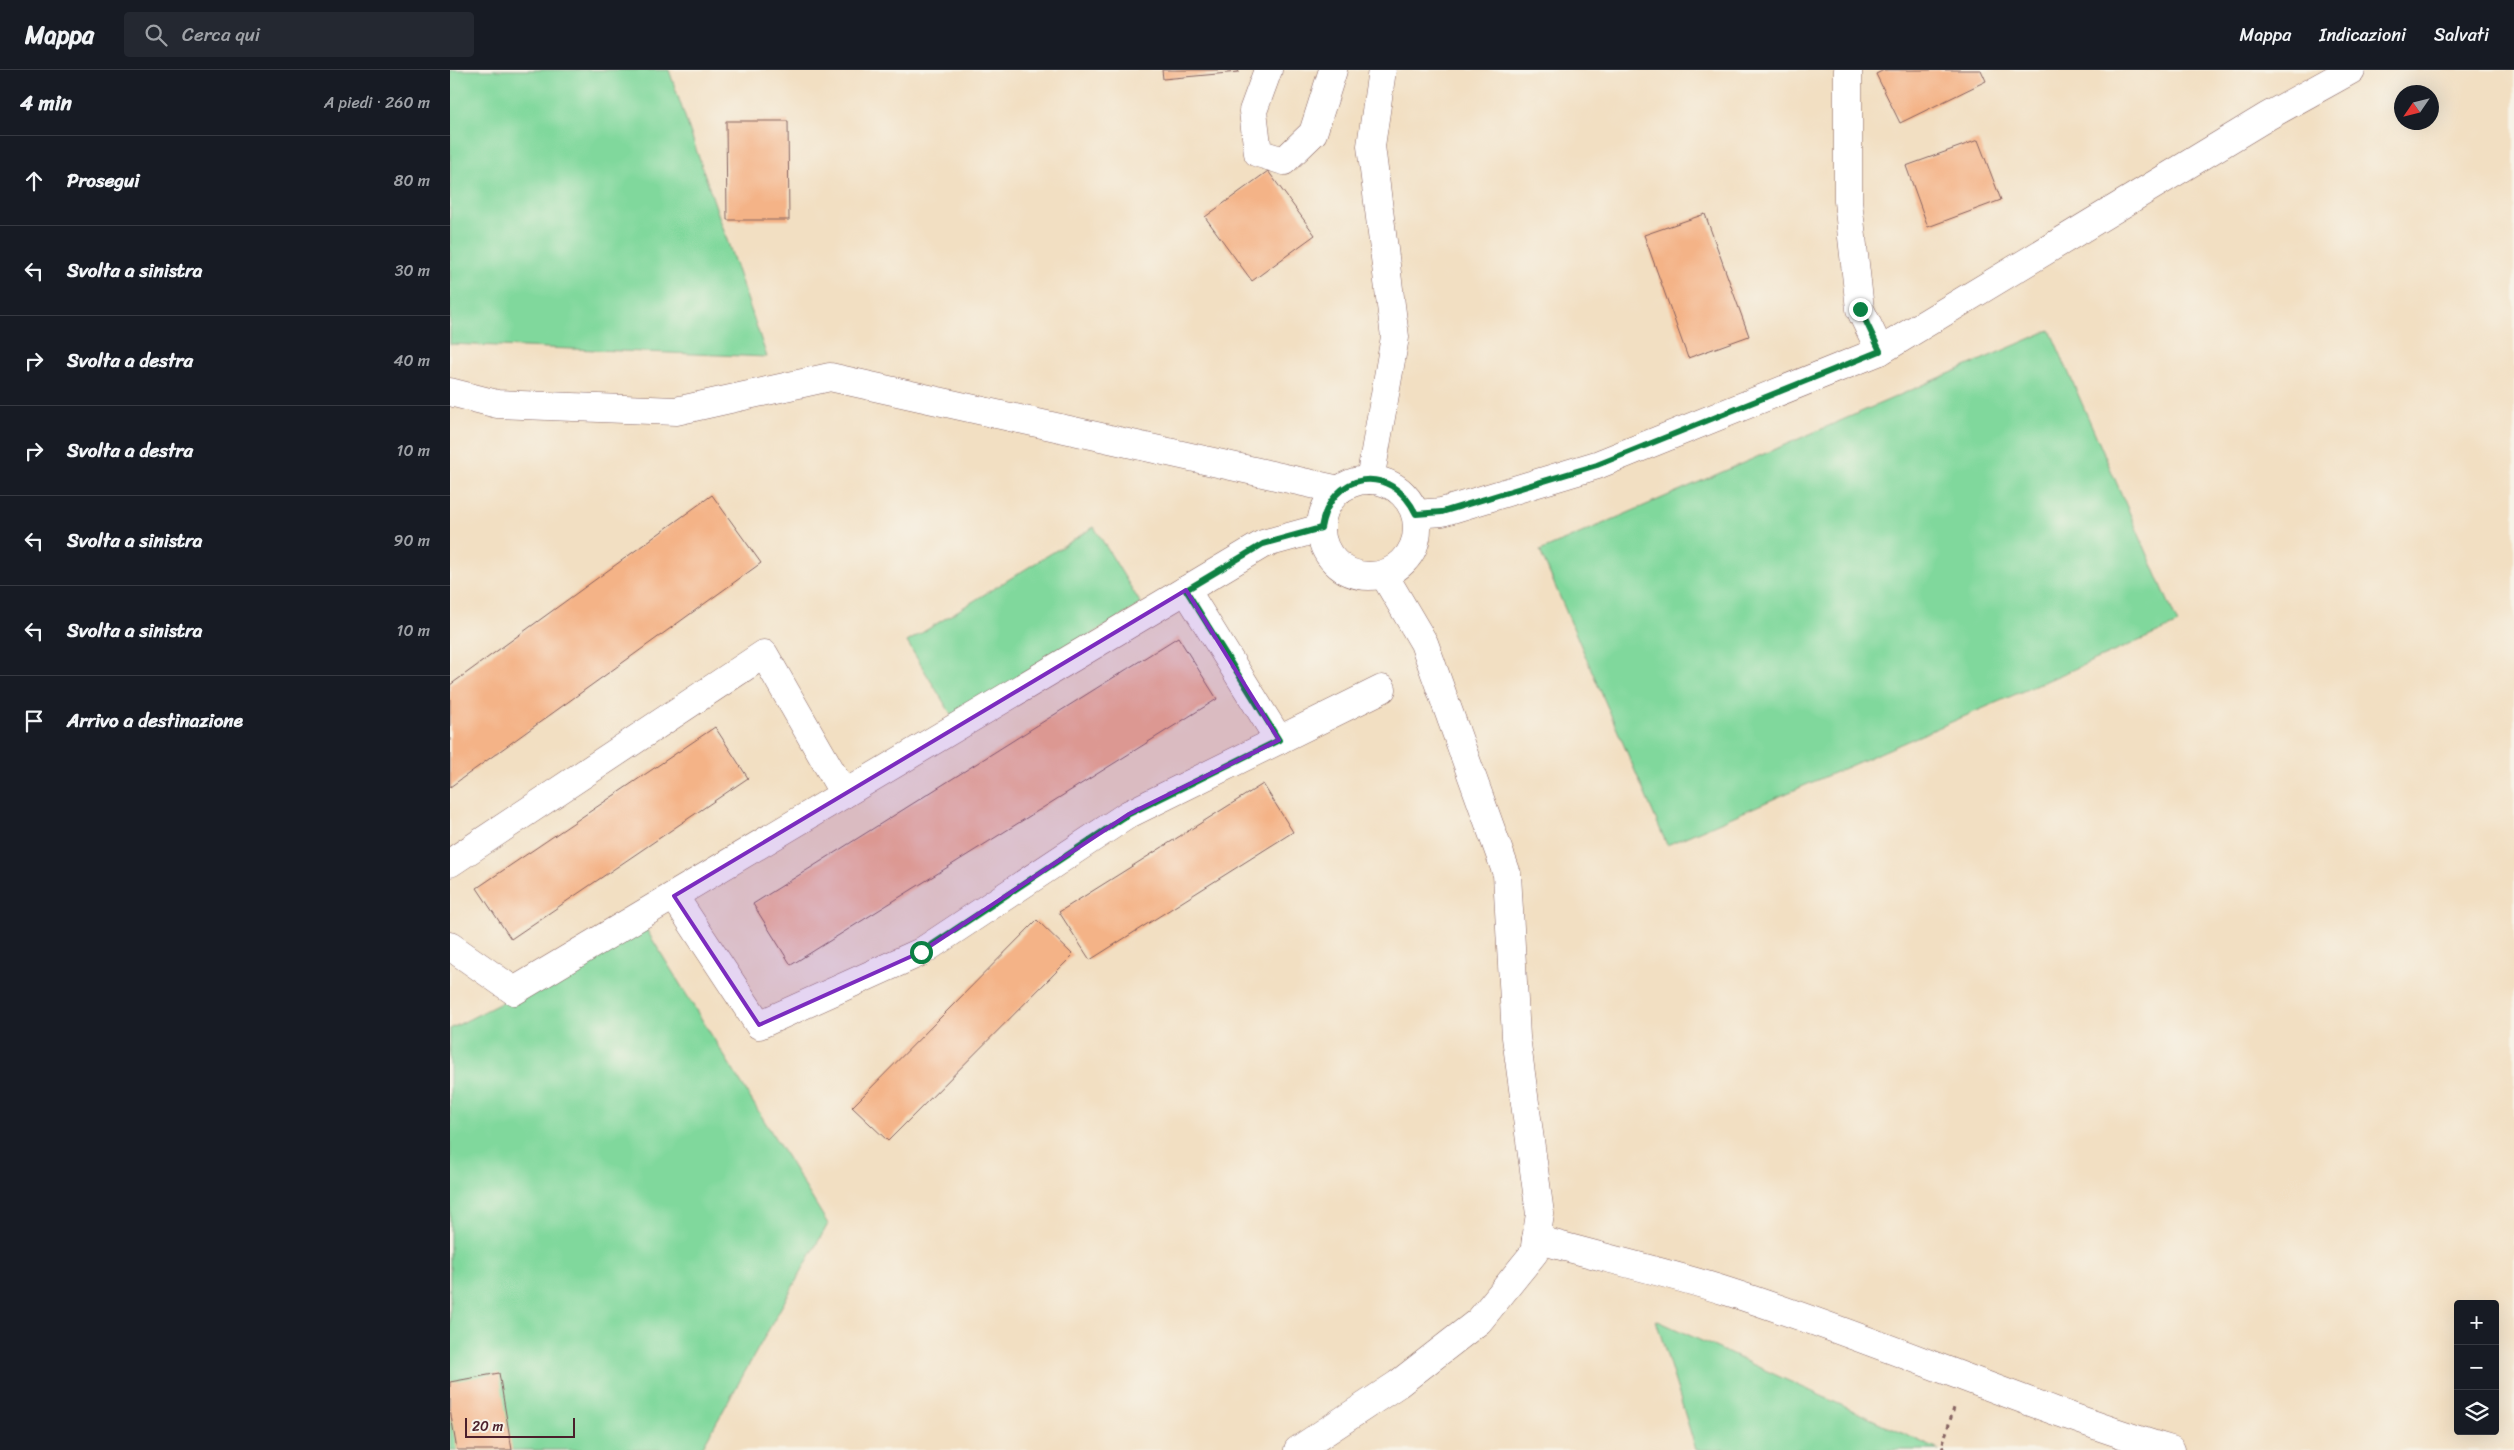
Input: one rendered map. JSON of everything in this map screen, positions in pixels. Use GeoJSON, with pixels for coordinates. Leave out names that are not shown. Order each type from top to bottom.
{"type":"FeatureCollection","features":[{"type":"Feature","properties":{"kind":"street"},"geometry":{"type":"LineString","coordinates":[[1268,70],[1253,111],[1258,153],[1284,160],[1313,133],[1333,70]]}},
{"type":"Feature","properties":{"kind":"street"},"geometry":{"type":"LineString","coordinates":[[1370,480],[1394,337],[1371,146],[1382,70]]}},
{"type":"Feature","properties":{"kind":"street"},"geometry":{"type":"LineString","coordinates":[[1848,70],[1848,201],[1860,309],[1880,351]]}},
{"type":"Feature","properties":{"kind":"street"},"geometry":{"type":"LineString","coordinates":[[1416,514],[1442,512],[1597,465],[1880,351],[2268,116],[2351,70]]}},
{"type":"Feature","properties":{"kind":"street"},"geometry":{"type":"LineString","coordinates":[[450,392],[497,404],[676,411],[830,377],[1339,490]]}},
{"type":"Feature","properties":{"kind":"street"},"geometry":{"type":"LineString","coordinates":[[1370,480],[1385,483],[1399,489],[1410,500],[1416,514],[1418,529],[1411,554],[1397,568],[1384,575],[1369,577],[1354,574],[1340,567],[1330,556],[1323,542],[1321,528],[1323,512],[1330,499],[1339,490],[1355,482],[1370,480]]}},
{"type":"Feature","properties":{"kind":"street"},"geometry":{"type":"LineString","coordinates":[[450,946],[514,991],[1263,544],[1321,528]]}},
{"type":"Feature","properties":{"kind":"street"},"geometry":{"type":"LineString","coordinates":[[1298,1450],[1398,1384],[1479,1321],[1534,1253],[1540,1214],[1516,1037],[1507,874],[1424,642],[1384,575]]}},
{"type":"Feature","properties":{"kind":"street"},"geometry":{"type":"LineString","coordinates":[[1186,590],[1279,740]]}},
{"type":"Feature","properties":{"kind":"street"},"geometry":{"type":"LineString","coordinates":[[450,863],[764,654],[844,794]]}},
{"type":"Feature","properties":{"kind":"street"},"geometry":{"type":"LineString","coordinates":[[674,896],[759,1025],[921,952],[1129,814],[1382,689]]}},
{"type":"Feature","properties":{"kind":"street"},"geometry":{"type":"LineString","coordinates":[[1536,1239],[1728,1292],[1964,1376],[2107,1430],[2171,1450]]}},
{"type":"Feature","properties":{"kind":"path"},"geometry":{"type":"LineString","coordinates":[[1944,1450],[1942,1446],[1964,1376]]}},
{"type":"Feature","properties":{"kind":"highlighted area"},"geometry":{"type":"Polygon","coordinates":[[[1186,590],[1279,740],[1129,814],[921,952],[759,1025],[674,896],[1186,590]]]}},
{"type":"Feature","properties":{"kind":"green space"},"geometry":{"type":"Polygon","coordinates":[[[450,70],[669,70],[767,357],[450,344],[450,70]]]}},
{"type":"Feature","properties":{"kind":"green space"},"geometry":{"type":"Polygon","coordinates":[[[2050,330],[2178,624],[1667,845],[1540,551],[2050,330]]]}},
{"type":"Feature","properties":{"kind":"green space"},"geometry":{"type":"Polygon","coordinates":[[[1094,527],[1141,604],[954,719],[907,642],[1094,527]]]}},
{"type":"Feature","properties":{"kind":"green space"},"geometry":{"type":"Polygon","coordinates":[[[646,929],[828,1224],[701,1450],[450,1450],[450,1029],[646,929]]]}},
{"type":"Feature","properties":{"kind":"green space"},"geometry":{"type":"Polygon","coordinates":[[[1656,1320],[1939,1450],[1696,1450],[1656,1320]]]}},
{"type":"Feature","properties":{"kind":"building"},"geometry":{"type":"Polygon","coordinates":[[[1162,70],[1238,70],[1239,72],[1163,79],[1162,70]]]}},
{"type":"Feature","properties":{"kind":"building"},"geometry":{"type":"Polygon","coordinates":[[[1884,70],[1981,70],[1986,81],[1900,123],[1876,74],[1884,70]]]}},
{"type":"Feature","properties":{"kind":"building"},"geometry":{"type":"Polygon","coordinates":[[[726,121],[788,121],[789,220],[727,220],[726,121]]]}},
{"type":"Feature","properties":{"kind":"building"},"geometry":{"type":"Polygon","coordinates":[[[1978,140],[2001,200],[1928,227],[1906,166],[1978,140]]]}},
{"type":"Feature","properties":{"kind":"building"},"geometry":{"type":"Polygon","coordinates":[[[1268,171],[1315,235],[1252,281],[1205,217],[1268,171]]]}},
{"type":"Feature","properties":{"kind":"building"},"geometry":{"type":"Polygon","coordinates":[[[1705,214],[1749,336],[1688,358],[1644,235],[1705,214]]]}},
{"type":"Feature","properties":{"kind":"building"},"geometry":{"type":"Polygon","coordinates":[[[712,495],[761,563],[450,787],[450,685],[712,495]]]}},
{"type":"Feature","properties":{"kind":"building"},"geometry":{"type":"Polygon","coordinates":[[[1178,637],[1217,699],[791,965],[753,904],[1178,637]]]}},
{"type":"Feature","properties":{"kind":"building"},"geometry":{"type":"Polygon","coordinates":[[[715,727],[748,778],[511,939],[477,888],[715,727]]]}},
{"type":"Feature","properties":{"kind":"building"},"geometry":{"type":"Polygon","coordinates":[[[1263,784],[1293,832],[1090,960],[1059,912],[1263,784]]]}},
{"type":"Feature","properties":{"kind":"building"},"geometry":{"type":"Polygon","coordinates":[[[1037,920],[1073,955],[888,1141],[852,1107],[1037,920]]]}},
{"type":"Feature","properties":{"kind":"building"},"geometry":{"type":"Polygon","coordinates":[[[499,1373],[512,1450],[457,1450],[450,1410],[450,1382],[499,1373]]]}},
{"type":"Feature","properties":{"kind":"route"},"geometry":{"type":"LineString","coordinates":[[921,952],[1129,814],[1279,740],[1186,590],[1263,544],[1321,528],[1323,512],[1330,499],[1339,490],[1355,482],[1370,480],[1385,483],[1399,489],[1410,500],[1416,514],[1442,512],[1597,465],[1880,351],[1860,309]]}}]}
